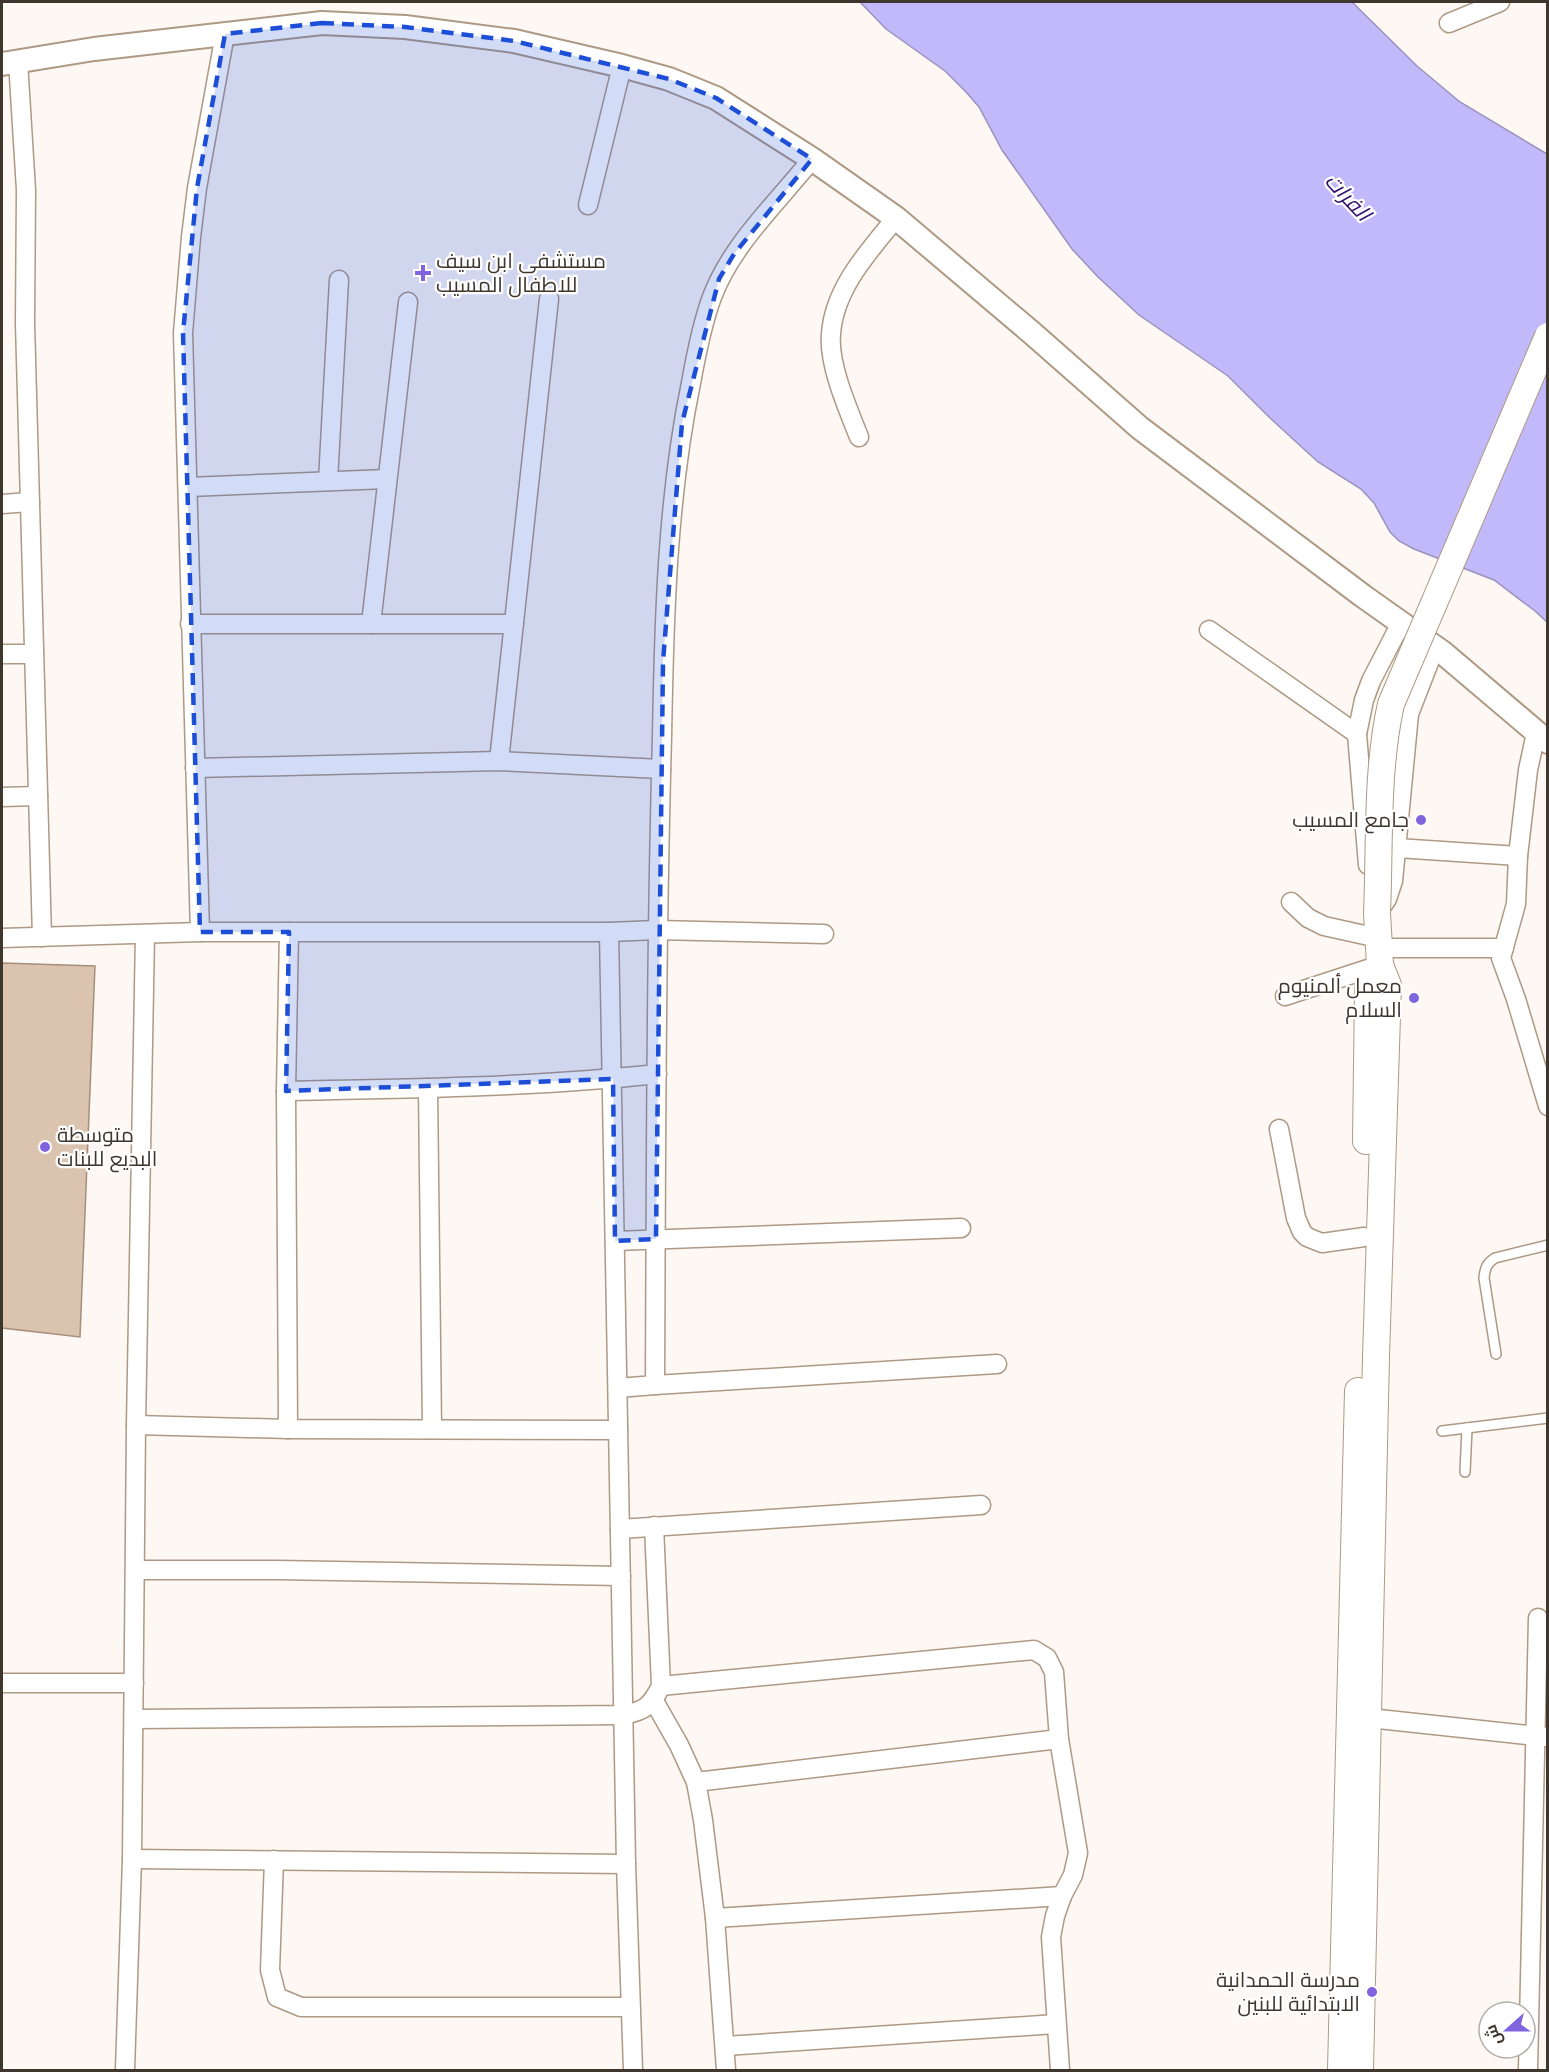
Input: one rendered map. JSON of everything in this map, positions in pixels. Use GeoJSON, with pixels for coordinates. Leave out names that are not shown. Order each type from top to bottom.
{"type":"FeatureCollection","features":[{"type":"Feature","properties":{"kind":"main road"},"geometry":{"type":"LineString","coordinates":[[1341,2070],[1356,1440],[1364,1238],[1368,990],[1379,941],[1384,733],[1391,704],[1548,336]]}},
{"type":"Feature","properties":{"kind":"main road"},"geometry":{"type":"LineString","coordinates":[[1360,2070],[1377,1334],[1388,985],[1379,941]]}},
{"type":"Feature","properties":{"kind":"street"},"geometry":{"type":"LineString","coordinates":[[1449,23],[1500,2]]}},
{"type":"Feature","properties":{"kind":"street"},"geometry":{"type":"LineString","coordinates":[[42,937],[26,323],[26,190],[10,63],[94,49],[322,23],[405,27],[514,41],[669,79],[716,98],[812,159],[896,218],[1140,428],[1435,647],[1542,737],[1528,770],[1518,856],[1516,904],[1501,958],[1516,999],[1548,1106]]}},
{"type":"Feature","properties":{"kind":"street"},"geometry":{"type":"LineString","coordinates":[[200,932],[183,353],[197,188],[225,34]]}},
{"type":"Feature","properties":{"kind":"street"},"geometry":{"type":"LineString","coordinates":[[588,205],[622,66]]}},
{"type":"Feature","properties":{"kind":"street"},"geometry":{"type":"LineString","coordinates":[[655,1385],[657,930],[664,650],[673,510],[682,423],[710,301],[719,279],[734,254],[812,159]]}},
{"type":"Feature","properties":{"kind":"street"},"geometry":{"type":"LineString","coordinates":[[859,437],[841,393],[832,353],[831,334],[838,304],[857,266],[896,218]]}},
{"type":"Feature","properties":{"kind":"street"},"geometry":{"type":"LineString","coordinates":[[328,481],[339,279]]}},
{"type":"Feature","properties":{"kind":"street"},"geometry":{"type":"LineString","coordinates":[[499,761],[549,299]]}},
{"type":"Feature","properties":{"kind":"street"},"geometry":{"type":"LineString","coordinates":[[371,624],[408,302]]}},
{"type":"Feature","properties":{"kind":"street"},"geometry":{"type":"LineString","coordinates":[[188,487],[387,479]]}},
{"type":"Feature","properties":{"kind":"street"},"geometry":{"type":"LineString","coordinates":[[2,504],[30,502]]}},
{"type":"Feature","properties":{"kind":"street"},"geometry":{"type":"LineString","coordinates":[[1379,941],[1370,884],[1357,734],[1364,700],[1371,681],[1401,623]]}},
{"type":"Feature","properties":{"kind":"street"},"geometry":{"type":"LineString","coordinates":[[190,624],[514,624]]}},
{"type":"Feature","properties":{"kind":"street"},"geometry":{"type":"LineString","coordinates":[[1209,630],[1357,734]]}},
{"type":"Feature","properties":{"kind":"street"},"geometry":{"type":"LineString","coordinates":[[1285,996],[1379,941],[1391,891],[1397,848],[1409,714],[1435,647]]}},
{"type":"Feature","properties":{"kind":"street"},"geometry":{"type":"LineString","coordinates":[[2,654],[34,654]]}},
{"type":"Feature","properties":{"kind":"street"},"geometry":{"type":"LineString","coordinates":[[195,768],[499,761],[661,769]]}},
{"type":"Feature","properties":{"kind":"street"},"geometry":{"type":"LineString","coordinates":[[2,797],[38,796]]}},
{"type":"Feature","properties":{"kind":"street"},"geometry":{"type":"LineString","coordinates":[[1397,848],[1518,856]]}},
{"type":"Feature","properties":{"kind":"street"},"geometry":{"type":"LineString","coordinates":[[1291,902],[1308,918],[1324,926],[1379,941],[1504,948]]}},
{"type":"Feature","properties":{"kind":"street"},"geometry":{"type":"LineString","coordinates":[[2,938],[200,932],[657,930],[824,934]]}},
{"type":"Feature","properties":{"kind":"street"},"geometry":{"type":"LineString","coordinates":[[288,1429],[286,1091],[289,932]]}},
{"type":"Feature","properties":{"kind":"street"},"geometry":{"type":"LineString","coordinates":[[609,932],[626,1864],[633,2070]]}},
{"type":"Feature","properties":{"kind":"street"},"geometry":{"type":"LineString","coordinates":[[125,2070],[132,1859],[136,1425],[145,934]]}},
{"type":"Feature","properties":{"kind":"street"},"geometry":{"type":"LineString","coordinates":[[286,1091],[428,1088],[613,1079],[657,1074]]}},
{"type":"Feature","properties":{"kind":"street"},"geometry":{"type":"LineString","coordinates":[[428,1088],[432,1429]]}},
{"type":"Feature","properties":{"kind":"street"},"geometry":{"type":"LineString","coordinates":[[1279,1129],[1296,1218],[1302,1232],[1314,1241],[1322,1243],[1364,1238]]}},
{"type":"Feature","properties":{"kind":"street"},"geometry":{"type":"LineString","coordinates":[[615,1241],[961,1228]]}},
{"type":"Feature","properties":{"kind":"street"},"geometry":{"type":"LineString","coordinates":[[618,1388],[997,1364]]}},
{"type":"Feature","properties":{"kind":"street"},"geometry":{"type":"LineString","coordinates":[[136,1425],[288,1429],[618,1430]]}},
{"type":"Feature","properties":{"kind":"street"},"geometry":{"type":"LineString","coordinates":[[620,1529],[981,1505]]}},
{"type":"Feature","properties":{"kind":"street"},"geometry":{"type":"LineString","coordinates":[[654,1526],[658,1693],[696,1782],[703,1820],[715,1918],[726,2070]]}},
{"type":"Feature","properties":{"kind":"street"},"geometry":{"type":"LineString","coordinates":[[135,1570],[621,1576]]}},
{"type":"Feature","properties":{"kind":"street"},"geometry":{"type":"LineString","coordinates":[[1528,2070],[1541,1737],[1538,1618]]}},
{"type":"Feature","properties":{"kind":"street"},"geometry":{"type":"LineString","coordinates":[[134,1719],[623,1714],[640,1712],[658,1693],[1034,1650],[1047,1658],[1054,1671],[1059,1739],[1078,1853],[1073,1875],[1054,1916],[1052,1937],[1060,2070]]}},
{"type":"Feature","properties":{"kind":"street"},"geometry":{"type":"LineString","coordinates":[[2,1683],[134,1683]]}},
{"type":"Feature","properties":{"kind":"street"},"geometry":{"type":"LineString","coordinates":[[1369,1718],[1541,1737]]}},
{"type":"Feature","properties":{"kind":"street"},"geometry":{"type":"LineString","coordinates":[[696,1782],[1059,1739]]}},
{"type":"Feature","properties":{"kind":"street"},"geometry":{"type":"LineString","coordinates":[[132,1859],[626,1864]]}},
{"type":"Feature","properties":{"kind":"street"},"geometry":{"type":"LineString","coordinates":[[274,1860],[270,1970],[278,1997],[301,2007],[630,2007]]}},
{"type":"Feature","properties":{"kind":"street"},"geometry":{"type":"LineString","coordinates":[[715,1918],[1062,1896]]}},
{"type":"Feature","properties":{"kind":"street"},"geometry":{"type":"LineString","coordinates":[[725,2046],[1056,2024]]}},
{"type":"Feature","properties":{"kind":"lane"},"geometry":{"type":"LineString","coordinates":[[1496,1354],[1484,1278],[1488,1262],[1495,1258],[1548,1245]]}},
{"type":"Feature","properties":{"kind":"lane"},"geometry":{"type":"LineString","coordinates":[[1442,1431],[1548,1419]]}},
{"type":"Feature","properties":{"kind":"lane"},"geometry":{"type":"LineString","coordinates":[[1465,1472],[1467,1428]]}},
{"type":"Feature","properties":{"kind":"highlighted area"},"geometry":{"type":"Polygon","coordinates":[[[322,23],[405,27],[514,41],[669,79],[716,98],[812,159],[734,254],[719,279],[682,423],[663,662],[656,1239],[615,1241],[613,1079],[286,1091],[289,932],[200,932],[183,333],[197,188],[225,34],[322,23]]]}},
{"type":"Feature","properties":{"kind":"water","name":"الفرات"},"geometry":{"type":"Polygon","coordinates":[[[860,2],[1352,2],[1417,66],[1460,102],[1547,154],[1547,622],[1494,580],[1399,541],[1390,532],[1374,503],[1361,489],[1318,462],[1228,376],[1139,315],[1072,249],[1002,150],[979,107],[966,92],[945,71],[886,29],[860,2]]]}},
{"type":"Feature","properties":{"kind":"building","name":"متوسطة البديع للبنات"},"geometry":{"type":"Polygon","coordinates":[[[2,963],[95,966],[80,1337],[2,1328],[2,963]]]}},
{"type":"Feature","properties":{"kind":"place","name":"مستشفى ابن سيف للاطفال المسيب"},"geometry":{"type":"Point","coordinates":[423,273]}},
{"type":"Feature","properties":{"kind":"place","name":"جامع المسيب"},"geometry":{"type":"Point","coordinates":[1421,820]}},
{"type":"Feature","properties":{"kind":"place","name":"معمل ألمنيوم السلام"},"geometry":{"type":"Point","coordinates":[1414,998]}},
{"type":"Feature","properties":{"kind":"place","name":"متوسطة البديع للبنات"},"geometry":{"type":"Point","coordinates":[45,1147]}},
{"type":"Feature","properties":{"kind":"place","name":"مدرسة الحمدانية الابتدائية للبنين"},"geometry":{"type":"Point","coordinates":[1372,1992]}}]}
